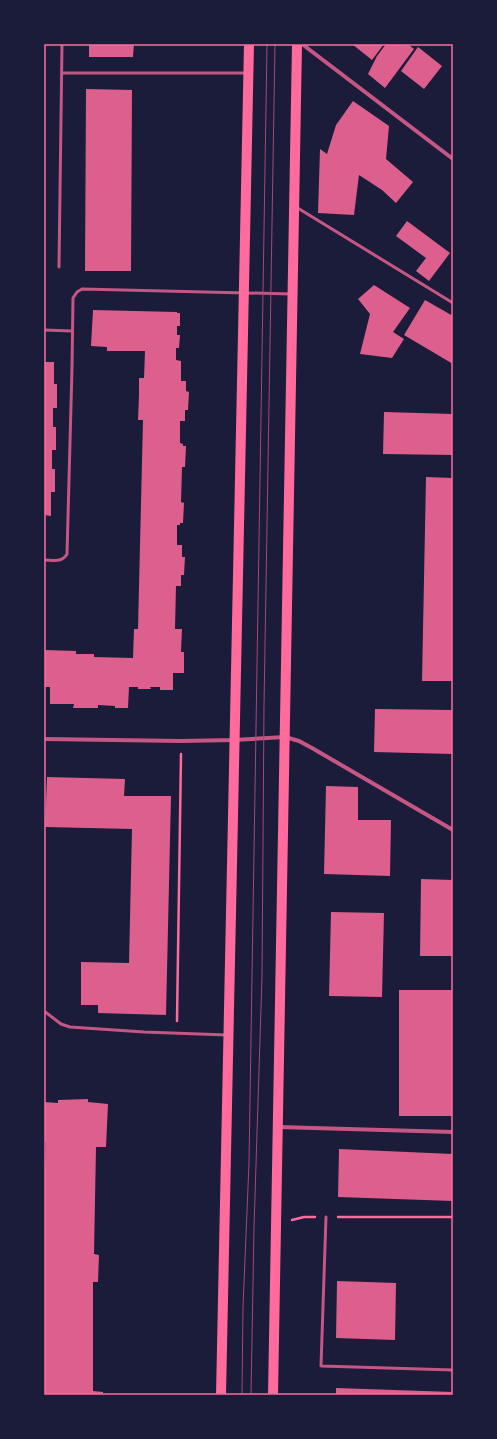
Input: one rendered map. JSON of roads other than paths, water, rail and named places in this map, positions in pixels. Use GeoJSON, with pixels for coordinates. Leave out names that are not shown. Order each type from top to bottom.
{"type":"FeatureCollection","features":[{"type":"Feature","properties":{"kind":"main road"},"geometry":{"type":"LineString","coordinates":[[221,1395],[249,44]]}},
{"type":"Feature","properties":{"kind":"main road"},"geometry":{"type":"LineString","coordinates":[[273,1395],[297,44]]}},
{"type":"Feature","properties":{"kind":"street"},"geometry":{"type":"LineString","coordinates":[[302,44],[453,159]]}},
{"type":"Feature","properties":{"kind":"street"},"geometry":{"type":"LineString","coordinates":[[44,739],[181,741],[285,737],[299,741],[312,748],[453,830]]}},
{"type":"Feature","properties":{"kind":"street"},"geometry":{"type":"LineString","coordinates":[[278,1127],[453,1132]]}},
{"type":"Feature","properties":{"kind":"lane"},"geometry":{"type":"LineString","coordinates":[[59,267],[62,44]]}},
{"type":"Feature","properties":{"kind":"lane"},"geometry":{"type":"LineString","coordinates":[[62,73],[248,73]]}},
{"type":"Feature","properties":{"kind":"lane"},"geometry":{"type":"LineString","coordinates":[[294,206],[453,303]]}},
{"type":"Feature","properties":{"kind":"lane"},"geometry":{"type":"LineString","coordinates":[[44,560],[59,561],[67,554],[73,298],[78,292],[82,289],[293,294]]}},
{"type":"Feature","properties":{"kind":"lane"},"geometry":{"type":"LineString","coordinates":[[44,330],[72,331]]}},
{"type":"Feature","properties":{"kind":"lane"},"geometry":{"type":"LineString","coordinates":[[44,1011],[61,1024],[70,1027],[144,1032],[229,1035]]}},
{"type":"Feature","properties":{"kind":"lane"},"geometry":{"type":"LineString","coordinates":[[326,1217],[321,1366],[453,1370]]}},
{"type":"Feature","properties":{"kind":"tram line"},"geometry":{"type":"LineString","coordinates":[[242,1395],[243,1307],[249,1163],[267,44]]}},
{"type":"Feature","properties":{"kind":"tram line"},"geometry":{"type":"LineString","coordinates":[[251,1395],[254,1227],[262,977],[264,706],[275,44]]}}]}
